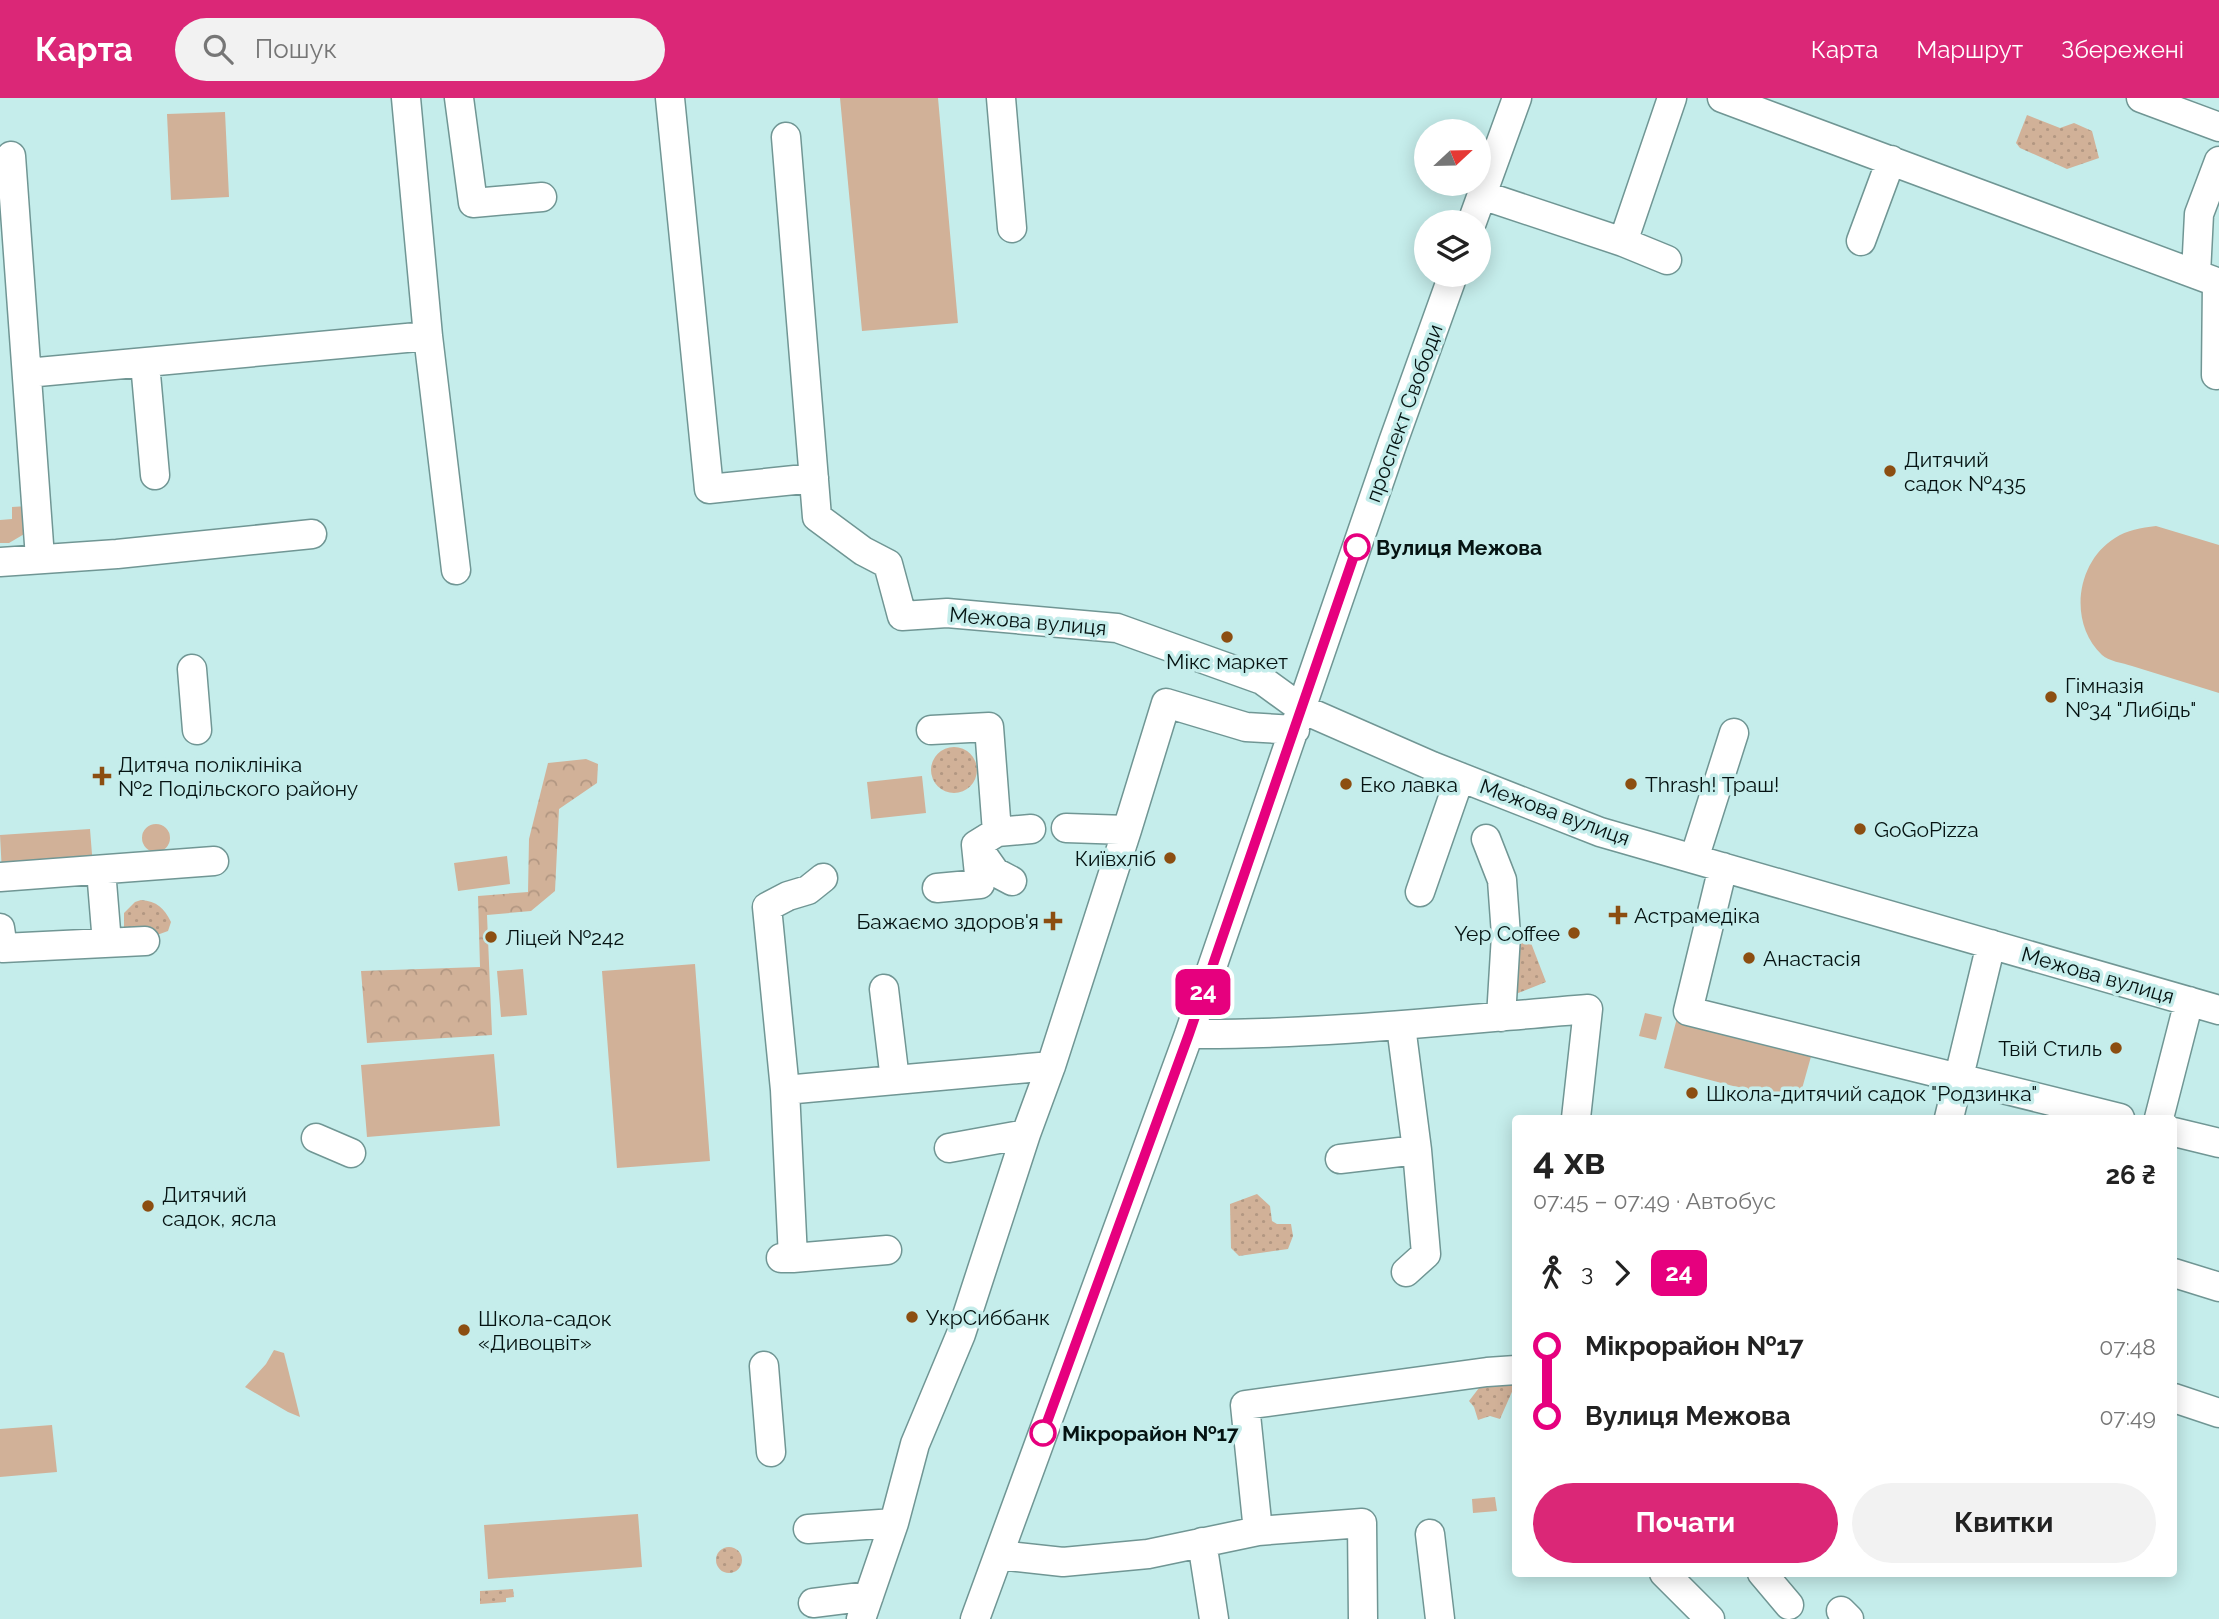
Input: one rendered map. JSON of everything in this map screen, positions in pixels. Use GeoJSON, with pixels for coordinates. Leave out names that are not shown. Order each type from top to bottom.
{"type":"FeatureCollection","features":[{"type":"Feature","properties":{"kind":"street"},"geometry":{"type":"LineString","coordinates":[[406,98],[428,336],[456,570]]}},
{"type":"Feature","properties":{"kind":"street"},"geometry":{"type":"LineString","coordinates":[[459,98],[473,203],[542,197]]}},
{"type":"Feature","properties":{"kind":"street"},"geometry":{"type":"LineString","coordinates":[[670,98],[709,489],[814,478],[786,137]]}},
{"type":"Feature","properties":{"kind":"street"},"geometry":{"type":"LineString","coordinates":[[1001,98],[1012,228]]}},
{"type":"Feature","properties":{"kind":"street"},"geometry":{"type":"LineString","coordinates":[[1491,170],[1517,98]]}},
{"type":"Feature","properties":{"kind":"street"},"geometry":{"type":"LineString","coordinates":[[1623,242],[1672,98]]}},
{"type":"Feature","properties":{"kind":"street"},"geometry":{"type":"LineString","coordinates":[[1722,98],[2211,280]]}},
{"type":"Feature","properties":{"kind":"street"},"geometry":{"type":"LineString","coordinates":[[2141,98],[2219,127]]}},
{"type":"Feature","properties":{"kind":"street"},"geometry":{"type":"LineString","coordinates":[[11,156],[40,558]]}},
{"type":"Feature","properties":{"kind":"street"},"geometry":{"type":"LineString","coordinates":[[1861,241],[1891,160]]}},
{"type":"Feature","properties":{"kind":"street"},"geometry":{"type":"LineString","coordinates":[[2210,372],[2211,280],[2199,214],[2219,161]]}},
{"type":"Feature","properties":{"kind":"street"},"geometry":{"type":"LineString","coordinates":[[1485,196],[1623,242],[1667,260]]}},
{"type":"Feature","properties":{"kind":"street","name":"проспект Свободи"},"geometry":{"type":"LineString","coordinates":[[975,1619],[1189,1034],[1449,287]]}},
{"type":"Feature","properties":{"kind":"street"},"geometry":{"type":"LineString","coordinates":[[27,373],[428,336]]}},
{"type":"Feature","properties":{"kind":"street"},"geometry":{"type":"LineString","coordinates":[[145,363],[155,475]]}},
{"type":"Feature","properties":{"kind":"street","name":"Межова вулиця"},"geometry":{"type":"LineString","coordinates":[[814,478],[817,517],[863,551],[888,564],[902,616],[947,613],[1117,628],[1262,680],[1298,719],[1460,776],[1600,832],[2219,1010]]}},
{"type":"Feature","properties":{"kind":"street"},"geometry":{"type":"LineString","coordinates":[[0,562],[117,554],[312,534]]}},
{"type":"Feature","properties":{"kind":"street"},"geometry":{"type":"LineString","coordinates":[[192,669],[197,730]]}},
{"type":"Feature","properties":{"kind":"street"},"geometry":{"type":"LineString","coordinates":[[813,1603],[865,1607],[894,1523],[915,1444],[961,1334],[1051,1066],[1128,830],[1166,703],[1246,727],[1298,719]]}},
{"type":"Feature","properties":{"kind":"street"},"geometry":{"type":"LineString","coordinates":[[931,730],[989,727],[987,839],[980,884],[937,888]]}},
{"type":"Feature","properties":{"kind":"street"},"geometry":{"type":"LineString","coordinates":[[1694,859],[1734,733]]}},
{"type":"Feature","properties":{"kind":"street"},"geometry":{"type":"LineString","coordinates":[[1420,892],[1460,776]]}},
{"type":"Feature","properties":{"kind":"street"},"geometry":{"type":"LineString","coordinates":[[1066,828],[1128,830]]}},
{"type":"Feature","properties":{"kind":"street"},"geometry":{"type":"LineString","coordinates":[[987,839],[1031,829]]}},
{"type":"Feature","properties":{"kind":"street"},"geometry":{"type":"LineString","coordinates":[[987,839],[995,873],[1012,881]]}},
{"type":"Feature","properties":{"kind":"street"},"geometry":{"type":"LineString","coordinates":[[1486,839],[1502,880],[1506,935],[1501,1017]]}},
{"type":"Feature","properties":{"kind":"street"},"geometry":{"type":"LineString","coordinates":[[0,877],[214,860]]}},
{"type":"Feature","properties":{"kind":"street"},"geometry":{"type":"LineString","coordinates":[[1723,867],[1688,1011],[2108,1115]]}},
{"type":"Feature","properties":{"kind":"street"},"geometry":{"type":"LineString","coordinates":[[101,870],[107,943]]}},
{"type":"Feature","properties":{"kind":"street"},"geometry":{"type":"LineString","coordinates":[[822,878],[808,890],[767,906],[785,1090],[787,1258],[887,1250]]}},
{"type":"Feature","properties":{"kind":"street"},"geometry":{"type":"LineString","coordinates":[[0,928],[3,948],[145,941]]}},
{"type":"Feature","properties":{"kind":"street"},"geometry":{"type":"LineString","coordinates":[[1950,1115],[1991,944]]}},
{"type":"Feature","properties":{"kind":"street"},"geometry":{"type":"LineString","coordinates":[[884,989],[895,1080]]}},
{"type":"Feature","properties":{"kind":"street"},"geometry":{"type":"LineString","coordinates":[[2160,1115],[2189,1001]]}},
{"type":"Feature","properties":{"kind":"street"},"geometry":{"type":"LineString","coordinates":[[1189,1034],[1401,1026],[1588,1009],[1576,1115]]}},
{"type":"Feature","properties":{"kind":"street"},"geometry":{"type":"LineString","coordinates":[[1401,1026],[1417,1150],[1426,1254],[1406,1272]]}},
{"type":"Feature","properties":{"kind":"street"},"geometry":{"type":"LineString","coordinates":[[785,1090],[1051,1066]]}},
{"type":"Feature","properties":{"kind":"street"},"geometry":{"type":"LineString","coordinates":[[2177,1133],[2219,1143]]}},
{"type":"Feature","properties":{"kind":"street"},"geometry":{"type":"LineString","coordinates":[[949,1148],[1026,1134]]}},
{"type":"Feature","properties":{"kind":"street"},"geometry":{"type":"LineString","coordinates":[[316,1138],[351,1153]]}},
{"type":"Feature","properties":{"kind":"street"},"geometry":{"type":"LineString","coordinates":[[1340,1159],[1417,1150]]}},
{"type":"Feature","properties":{"kind":"street"},"geometry":{"type":"LineString","coordinates":[[2177,1274],[2219,1287]]}},
{"type":"Feature","properties":{"kind":"street"},"geometry":{"type":"LineString","coordinates":[[764,1366],[771,1452]]}},
{"type":"Feature","properties":{"kind":"street"},"geometry":{"type":"LineString","coordinates":[[1258,1531],[1245,1405],[1512,1370]]}},
{"type":"Feature","properties":{"kind":"street"},"geometry":{"type":"LineString","coordinates":[[2177,1399],[2219,1413]]}},
{"type":"Feature","properties":{"kind":"street"},"geometry":{"type":"LineString","coordinates":[[808,1529],[894,1523]]}},
{"type":"Feature","properties":{"kind":"street"},"geometry":{"type":"LineString","coordinates":[[999,1555],[1063,1562],[1148,1554],[1258,1531],[1362,1523],[1363,1619]]}},
{"type":"Feature","properties":{"kind":"street"},"geometry":{"type":"LineString","coordinates":[[1430,1534],[1440,1619]]}},
{"type":"Feature","properties":{"kind":"street"},"geometry":{"type":"LineString","coordinates":[[1202,1542],[1214,1619]]}},
{"type":"Feature","properties":{"kind":"street"},"geometry":{"type":"LineString","coordinates":[[1668,1577],[1710,1619]]}},
{"type":"Feature","properties":{"kind":"street"},"geometry":{"type":"LineString","coordinates":[[1765,1577],[1789,1605]]}},
{"type":"Feature","properties":{"kind":"green space"},"geometry":{"type":"Polygon","coordinates":[[[840,98],[938,98],[958,323],[862,331],[840,98]]]}},
{"type":"Feature","properties":{"kind":"green space"},"geometry":{"type":"Polygon","coordinates":[[[225,112],[229,197],[171,200],[167,114],[225,112]]]}},
{"type":"Feature","properties":{"kind":"green space"},"geometry":{"type":"Polygon","coordinates":[[[2027,115],[2060,128],[2074,123],[2092,131],[2099,158],[2067,169],[2020,148],[2016,143],[2027,115]]]}},
{"type":"Feature","properties":{"kind":"green space"},"geometry":{"type":"Polygon","coordinates":[[[28,506],[26,533],[9,543],[0,543],[0,520],[12,519],[12,507],[28,506]]]}},
{"type":"Feature","properties":{"kind":"green space"},"geometry":{"type":"Polygon","coordinates":[[[2156,526],[2219,545],[2219,693],[2108,659],[2091,642],[2084,627],[2081,594],[2092,562],[2102,549],[2120,535],[2156,526]]]}},
{"type":"Feature","properties":{"kind":"green space"},"geometry":{"type":"Polygon","coordinates":[[[954,747],[970,754],[977,770],[970,786],[954,793],[938,786],[931,770],[938,754],[954,747]]]}},
{"type":"Feature","properties":{"kind":"green space"},"geometry":{"type":"Polygon","coordinates":[[[586,759],[598,764],[597,783],[559,809],[555,891],[531,911],[487,915],[492,1035],[367,1043],[361,971],[480,967],[478,896],[528,892],[529,839],[548,763],[586,759]]]}},
{"type":"Feature","properties":{"kind":"green space"},"geometry":{"type":"Polygon","coordinates":[[[922,776],[926,813],[871,819],[867,782],[922,776]]]}},
{"type":"Feature","properties":{"kind":"green space"},"geometry":{"type":"Polygon","coordinates":[[[156,824],[166,828],[170,838],[166,848],[156,852],[146,848],[142,838],[146,828],[156,824]]]}},
{"type":"Feature","properties":{"kind":"green space"},"geometry":{"type":"Polygon","coordinates":[[[90,829],[93,867],[2,873],[0,835],[90,829]]]}},
{"type":"Feature","properties":{"kind":"green space"},"geometry":{"type":"Polygon","coordinates":[[[507,856],[510,884],[458,891],[454,863],[507,856]]]}},
{"type":"Feature","properties":{"kind":"green space"},"geometry":{"type":"Polygon","coordinates":[[[141,900],[163,909],[171,922],[168,931],[157,935],[124,929],[124,913],[141,900]]]}},
{"type":"Feature","properties":{"kind":"green space"},"geometry":{"type":"Polygon","coordinates":[[[1526,930],[1546,982],[1513,995],[1515,933],[1526,930]]]}},
{"type":"Feature","properties":{"kind":"green space"},"geometry":{"type":"Polygon","coordinates":[[[695,964],[710,1161],[617,1168],[602,971],[695,964]]]}},
{"type":"Feature","properties":{"kind":"green space"},"geometry":{"type":"Polygon","coordinates":[[[523,969],[527,1015],[501,1017],[497,971],[523,969]]]}},
{"type":"Feature","properties":{"kind":"green space"},"geometry":{"type":"Polygon","coordinates":[[[1645,1013],[1662,1017],[1656,1040],[1639,1036],[1645,1013]]]}},
{"type":"Feature","properties":{"kind":"green space"},"geometry":{"type":"Polygon","coordinates":[[[1677,1018],[1812,1053],[1798,1103],[1664,1068],[1677,1018]]]}},
{"type":"Feature","properties":{"kind":"green space"},"geometry":{"type":"Polygon","coordinates":[[[494,1054],[500,1126],[367,1137],[361,1065],[494,1054]]]}},
{"type":"Feature","properties":{"kind":"green space"},"geometry":{"type":"Polygon","coordinates":[[[1257,1194],[1270,1206],[1272,1221],[1277,1224],[1291,1224],[1293,1236],[1288,1249],[1239,1256],[1231,1248],[1230,1204],[1257,1194]]]}},
{"type":"Feature","properties":{"kind":"green space"},"geometry":{"type":"Polygon","coordinates":[[[274,1350],[284,1353],[300,1417],[245,1387],[266,1364],[274,1350]]]}},
{"type":"Feature","properties":{"kind":"green space"},"geometry":{"type":"Polygon","coordinates":[[[1512,1381],[1512,1392],[1500,1419],[1490,1416],[1478,1420],[1469,1401],[1482,1384],[1512,1381]]]}},
{"type":"Feature","properties":{"kind":"green space"},"geometry":{"type":"Polygon","coordinates":[[[52,1425],[57,1472],[0,1477],[0,1429],[52,1425]]]}},
{"type":"Feature","properties":{"kind":"green space"},"geometry":{"type":"Polygon","coordinates":[[[1495,1497],[1497,1511],[1473,1513],[1472,1499],[1495,1497]]]}},
{"type":"Feature","properties":{"kind":"green space"},"geometry":{"type":"Polygon","coordinates":[[[638,1514],[642,1567],[488,1579],[484,1525],[638,1514]]]}},
{"type":"Feature","properties":{"kind":"green space"},"geometry":{"type":"Polygon","coordinates":[[[729,1547],[738,1551],[742,1560],[738,1569],[729,1573],[720,1569],[716,1560],[720,1551],[729,1547]]]}},
{"type":"Feature","properties":{"kind":"green space"},"geometry":{"type":"Polygon","coordinates":[[[513,1589],[514,1597],[506,1598],[506,1602],[480,1604],[480,1591],[513,1589]]]}},
{"type":"Feature","properties":{"kind":"bus line","name":"24"},"geometry":{"type":"LineString","coordinates":[[1043,1433],[1189,1034],[1357,547]]}},
{"type":"Feature","properties":{"kind":"place","name":"Дитячий садок №435"},"geometry":{"type":"Point","coordinates":[1890,471]}},
{"type":"Feature","properties":{"kind":"place","name":"Вулиця Межова"},"geometry":{"type":"Point","coordinates":[1357,547]}},
{"type":"Feature","properties":{"kind":"place","name":"Мікс маркет"},"geometry":{"type":"Point","coordinates":[1227,637]}},
{"type":"Feature","properties":{"kind":"place","name":"Гімназія №34 \"Либідь\""},"geometry":{"type":"Point","coordinates":[2051,697]}},
{"type":"Feature","properties":{"kind":"place","name":"Дитяча поліклініка №2 Подільского району"},"geometry":{"type":"Point","coordinates":[102,776]}},
{"type":"Feature","properties":{"kind":"place","name":"Еко лавка"},"geometry":{"type":"Point","coordinates":[1346,784]}},
{"type":"Feature","properties":{"kind":"place","name":"Thrash! Траш!"},"geometry":{"type":"Point","coordinates":[1631,784]}},
{"type":"Feature","properties":{"kind":"place","name":"GoGoPizza"},"geometry":{"type":"Point","coordinates":[1860,829]}},
{"type":"Feature","properties":{"kind":"place","name":"Київхліб"},"geometry":{"type":"Point","coordinates":[1170,858]}},
{"type":"Feature","properties":{"kind":"place","name":"Астрамедіка"},"geometry":{"type":"Point","coordinates":[1618,915]}},
{"type":"Feature","properties":{"kind":"place","name":"Бажаємо здоров'я"},"geometry":{"type":"Point","coordinates":[1053,921]}},
{"type":"Feature","properties":{"kind":"place","name":"Yep Coffee"},"geometry":{"type":"Point","coordinates":[1574,933]}},
{"type":"Feature","properties":{"kind":"place","name":"Ліцей №242"},"geometry":{"type":"Point","coordinates":[491,937]}},
{"type":"Feature","properties":{"kind":"place","name":"Анастасія"},"geometry":{"type":"Point","coordinates":[1749,958]}},
{"type":"Feature","properties":{"kind":"place","name":"Твій Стиль"},"geometry":{"type":"Point","coordinates":[2116,1048]}},
{"type":"Feature","properties":{"kind":"place","name":"Школа-дитячий садок \"Родзинка\""},"geometry":{"type":"Point","coordinates":[1692,1093]}},
{"type":"Feature","properties":{"kind":"place","name":"Дитячий садок, ясла"},"geometry":{"type":"Point","coordinates":[148,1206]}},
{"type":"Feature","properties":{"kind":"place","name":"УкрСиббанк"},"geometry":{"type":"Point","coordinates":[912,1317]}},
{"type":"Feature","properties":{"kind":"place","name":"Школа-садок «Дивоцвіт»"},"geometry":{"type":"Point","coordinates":[464,1330]}},
{"type":"Feature","properties":{"kind":"place","name":"Мікрорайон №17"},"geometry":{"type":"Point","coordinates":[1043,1433]}}]}
